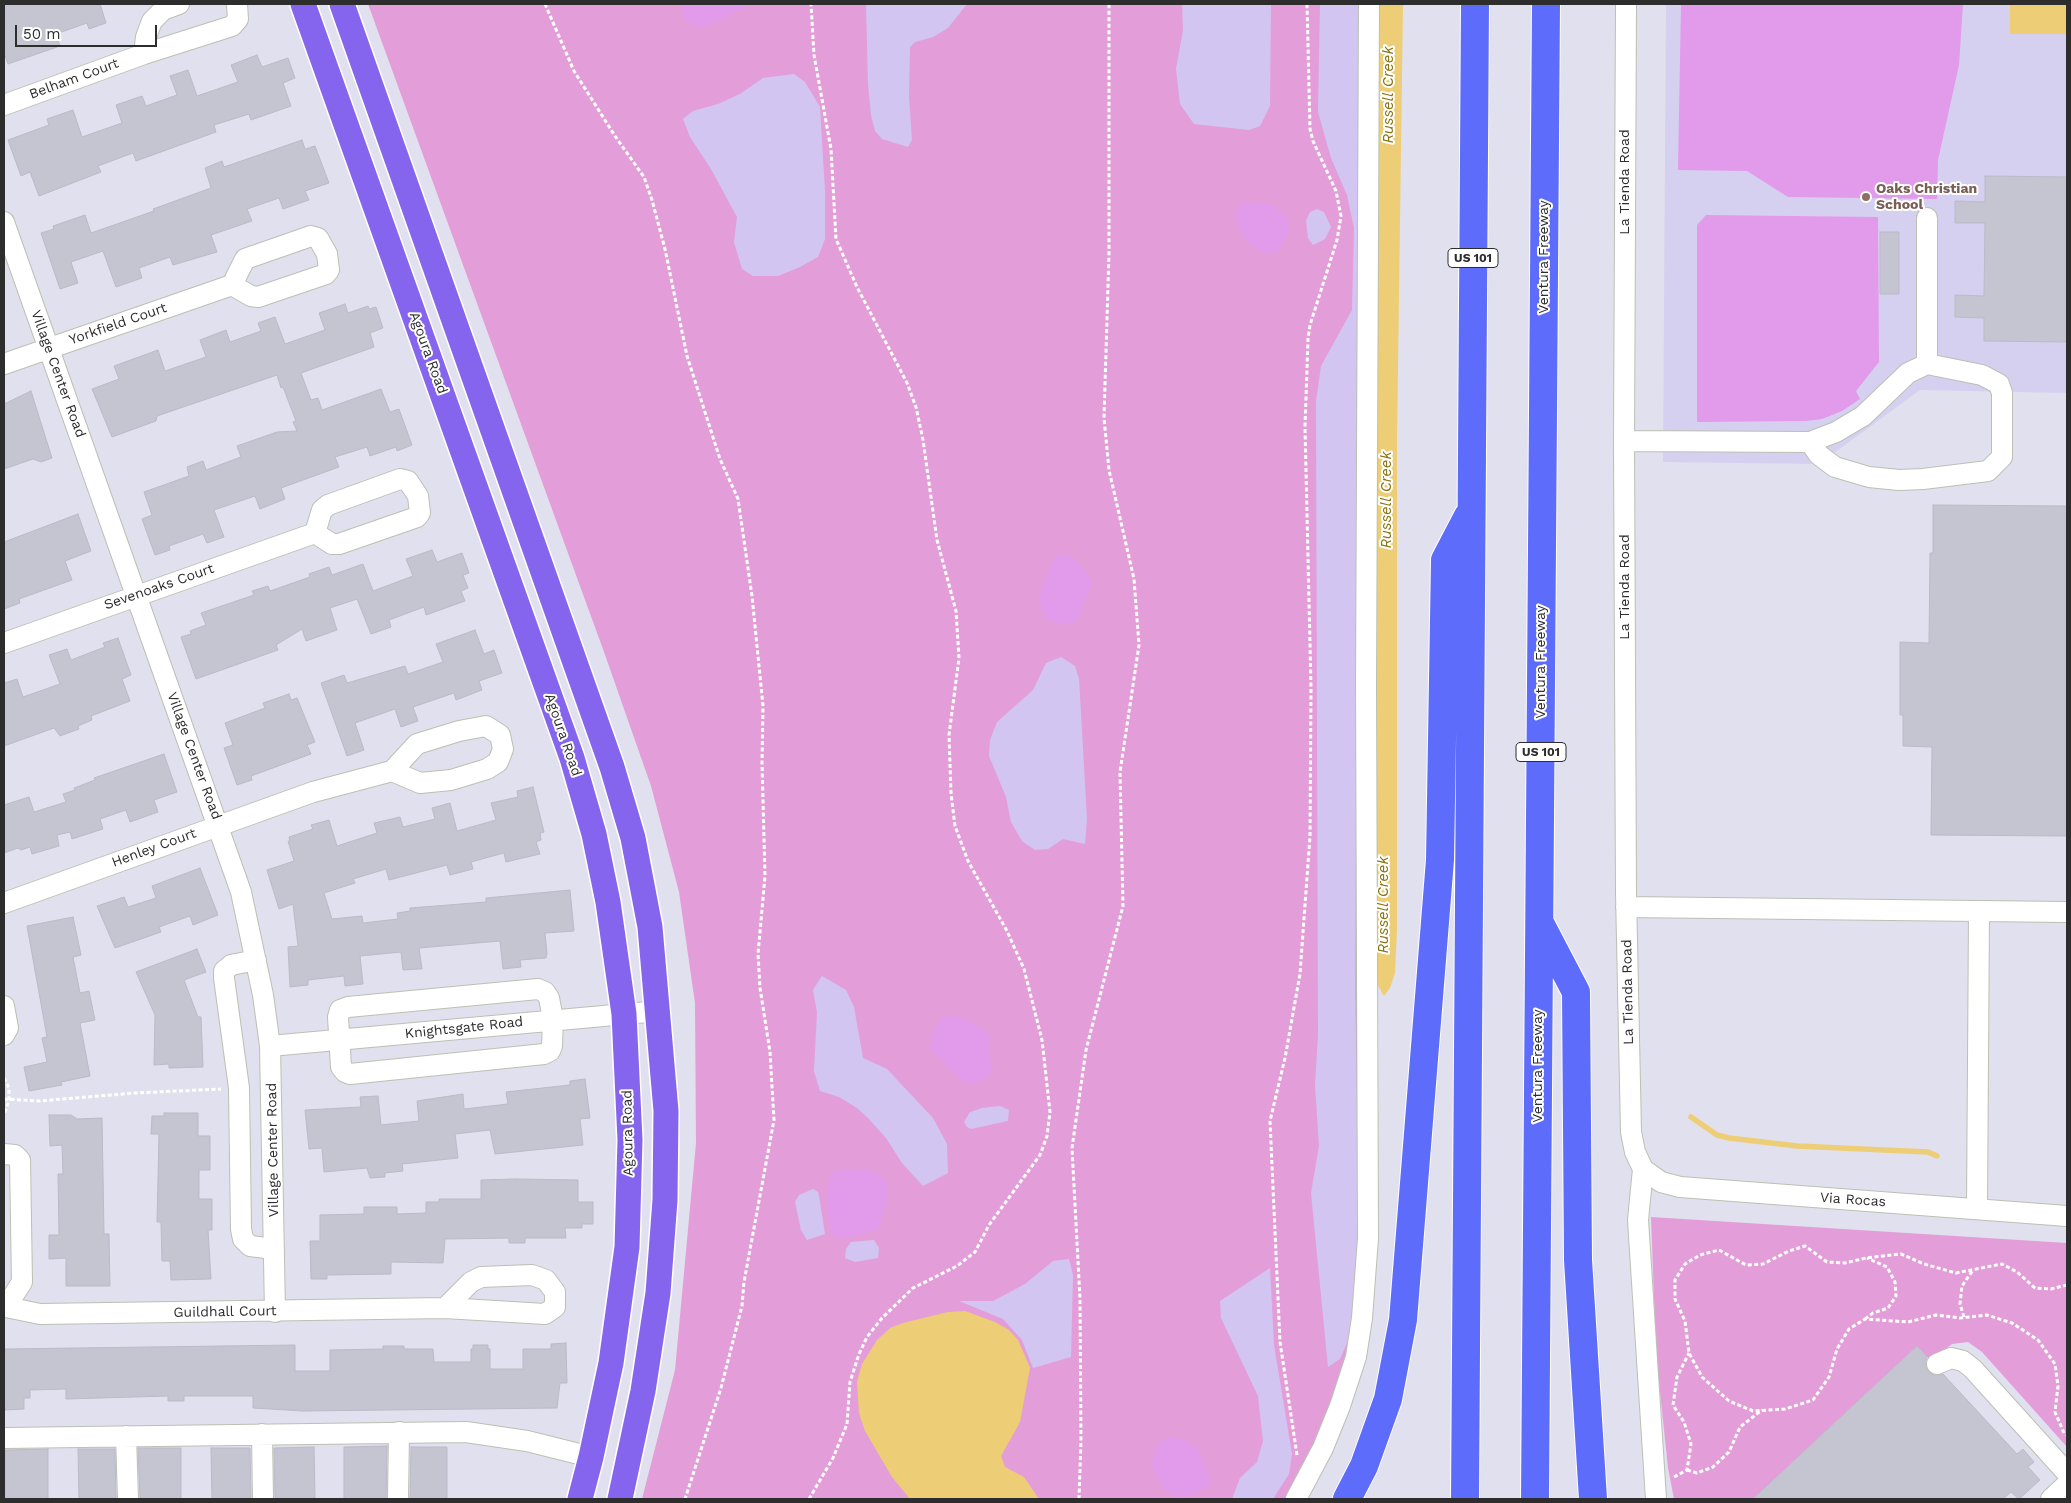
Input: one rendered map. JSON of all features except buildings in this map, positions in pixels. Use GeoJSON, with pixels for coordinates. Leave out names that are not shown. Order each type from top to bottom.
{"type":"FeatureCollection","features":[{"type":"Feature","properties":{"kind":"highway","name":"US 101"},"geometry":{"type":"LineString","coordinates":[[1466,1499],[1470,513],[1475,4]]}},
{"type":"Feature","properties":{"kind":"highway","name":"Ventura Freeway"},"geometry":{"type":"LineString","coordinates":[[1535,1499],[1546,4]]}},
{"type":"Feature","properties":{"kind":"highway"},"geometry":{"type":"LineString","coordinates":[[1347,1499],[1364,1466],[1388,1399],[1402,1320],[1440,860],[1445,560],[1470,513]]}},
{"type":"Feature","properties":{"kind":"highway"},"geometry":{"type":"LineString","coordinates":[[1539,923],[1576,992],[1578,1260],[1593,1499]]}},
{"type":"Feature","properties":{"kind":"main road","name":"Agoura Road"},"geometry":{"type":"LineString","coordinates":[[303,4],[572,758],[594,834],[608,902],[624,1014],[630,1140],[627,1247],[611,1363],[580,1499]]}},
{"type":"Feature","properties":{"kind":"main road"},"geometry":{"type":"LineString","coordinates":[[342,4],[612,768],[633,838],[650,927],[666,1111],[665,1200],[658,1293],[644,1391],[620,1499]]}},
{"type":"Feature","properties":{"kind":"main road"},"geometry":{"type":"LineString","coordinates":[[591,1457],[628,1467]]}},
{"type":"Feature","properties":{"kind":"street"},"geometry":{"type":"LineString","coordinates":[[144,54],[146,37],[152,21],[162,10],[179,4]]}},
{"type":"Feature","properties":{"kind":"street","name":"Belham Court"},"geometry":{"type":"LineString","coordinates":[[4,105],[144,54],[232,26],[238,19],[237,4]]}},
{"type":"Feature","properties":{"kind":"street"},"geometry":{"type":"LineString","coordinates":[[1296,1499],[1323,1448],[1340,1406],[1356,1358],[1362,1318],[1368,1238],[1366,685],[1369,4]]}},
{"type":"Feature","properties":{"kind":"street","name":"La Tienda Road"},"geometry":{"type":"LineString","coordinates":[[1626,4],[1624,441],[1626,907],[1630,1132],[1635,1152],[1643,1169]]}},
{"type":"Feature","properties":{"kind":"street"},"geometry":{"type":"LineString","coordinates":[[1927,218],[1927,364]]}},
{"type":"Feature","properties":{"kind":"street","name":"Village Center Road"},"geometry":{"type":"LineString","coordinates":[[4,222],[241,892],[256,960],[270,1046],[274,1312]]}},
{"type":"Feature","properties":{"kind":"street","name":"Yorkfield Court"},"geometry":{"type":"LineString","coordinates":[[4,364],[232,284]]}},
{"type":"Feature","properties":{"kind":"street"},"geometry":{"type":"LineString","coordinates":[[1624,441],[1810,442],[1836,432],[1863,416],[1908,373],[1927,364],[1982,375],[1999,384],[2002,393],[2002,457],[1988,470],[1923,479],[1899,480],[1869,477],[1835,467],[1819,455],[1810,442]]}},
{"type":"Feature","properties":{"kind":"street"},"geometry":{"type":"LineString","coordinates":[[400,478],[408,481],[418,496],[420,513],[417,517],[339,544],[332,544],[316,532],[322,510],[328,505],[400,478]]}},
{"type":"Feature","properties":{"kind":"street","name":"Sevenoaks Court"},"geometry":{"type":"LineString","coordinates":[[4,643],[316,532]]}},
{"type":"Feature","properties":{"kind":"street"},"geometry":{"type":"LineString","coordinates":[[486,726],[500,735],[503,749],[498,762],[486,769],[452,780],[420,783],[392,771],[417,744],[459,731],[486,726]]}},
{"type":"Feature","properties":{"kind":"street","name":"Henley Court"},"geometry":{"type":"LineString","coordinates":[[4,903],[313,792],[392,771]]}},
{"type":"Feature","properties":{"kind":"street"},"geometry":{"type":"LineString","coordinates":[[1626,907],[2067,912]]}},
{"type":"Feature","properties":{"kind":"street"},"geometry":{"type":"LineString","coordinates":[[1977,1209],[1980,912]]}},
{"type":"Feature","properties":{"kind":"street"},"geometry":{"type":"LineString","coordinates":[[256,960],[231,965],[224,971],[239,1088],[241,1229],[244,1239],[250,1246],[274,1249]]}},
{"type":"Feature","properties":{"kind":"street"},"geometry":{"type":"LineString","coordinates":[[538,988],[545,992],[549,998],[553,1020],[552,1046],[550,1051],[544,1054],[408,1068],[345,1072],[342,1067],[338,1041],[338,1017],[340,1010],[348,1007],[538,988]]}},
{"type":"Feature","properties":{"kind":"street"},"geometry":{"type":"LineString","coordinates":[[4,1006],[8,1028],[4,1035]]}},
{"type":"Feature","properties":{"kind":"street","name":"Knightsgate Road"},"geometry":{"type":"LineString","coordinates":[[270,1046],[658,1011]]}},
{"type":"Feature","properties":{"kind":"street","name":"Guildhall Court"},"geometry":{"type":"LineString","coordinates":[[4,1154],[15,1155],[20,1160],[22,1282],[5,1305],[40,1314],[445,1308],[545,1314],[555,1307],[555,1292],[546,1280],[532,1275],[481,1277],[471,1282],[445,1308]]}},
{"type":"Feature","properties":{"kind":"street"},"geometry":{"type":"LineString","coordinates":[[1643,1169],[1638,1220],[1655,1491]]}},
{"type":"Feature","properties":{"kind":"street","name":"Via Rocas"},"geometry":{"type":"LineString","coordinates":[[1643,1169],[1661,1182],[1680,1187],[2067,1216]]}},
{"type":"Feature","properties":{"kind":"street"},"geometry":{"type":"LineString","coordinates":[[1937,1364],[1952,1358],[1963,1361],[1973,1369],[2067,1473]]}},
{"type":"Feature","properties":{"kind":"street"},"geometry":{"type":"LineString","coordinates":[[398,1499],[399,1432]]}},
{"type":"Feature","properties":{"kind":"street"},"geometry":{"type":"LineString","coordinates":[[4,1438],[466,1432],[527,1441],[591,1457]]}},
{"type":"Feature","properties":{"kind":"street"},"geometry":{"type":"LineString","coordinates":[[262,1434],[262,1499]]}},
{"type":"Feature","properties":{"kind":"street"},"geometry":{"type":"LineString","coordinates":[[126,1436],[128,1499]]}},
{"type":"Feature","properties":{"kind":"street"},"geometry":{"type":"LineString","coordinates":[[2051,1499],[2067,1484]]}},
{"type":"Feature","properties":{"kind":"path"},"geometry":{"type":"LineString","coordinates":[[544,4],[574,71],[615,136],[644,177],[652,200],[665,249],[687,356],[720,459],[738,499],[752,596],[763,706],[762,763],[765,876],[758,954],[760,988],[770,1052],[774,1120],[744,1282],[742,1306],[721,1388],[685,1499]]}},
{"type":"Feature","properties":{"kind":"path"},"geometry":{"type":"LineString","coordinates":[[809,1499],[833,1458],[847,1424],[850,1382],[867,1337],[882,1318],[913,1288],[957,1266],[975,1252],[989,1225],[1040,1155],[1047,1136],[1050,1112],[1042,1040],[1024,969],[1010,936],[968,861],[955,826],[951,793],[949,735],[959,658],[956,611],[937,540],[924,440],[916,407],[907,384],[857,287],[836,239],[831,149],[814,54],[811,4]]}},
{"type":"Feature","properties":{"kind":"path"},"geometry":{"type":"LineString","coordinates":[[1079,1499],[1081,1440],[1080,1299],[1072,1148],[1086,1050],[1123,906],[1119,789],[1139,645],[1134,579],[1109,470],[1104,418],[1110,253],[1109,4]]}},
{"type":"Feature","properties":{"kind":"path"},"geometry":{"type":"LineString","coordinates":[[1297,1459],[1280,1342],[1270,1121],[1285,1058],[1300,974],[1310,836],[1312,730],[1305,435],[1308,339],[1310,325],[1337,240],[1341,216],[1336,191],[1310,129],[1307,4]]}},
{"type":"Feature","properties":{"kind":"path"},"geometry":{"type":"LineString","coordinates":[[4,1078],[8,1088],[9,1100],[4,1115]]}},
{"type":"Feature","properties":{"kind":"path"},"geometry":{"type":"LineString","coordinates":[[4,1099],[39,1101],[135,1093],[239,1088]]}},
{"type":"Feature","properties":{"kind":"path"},"geometry":{"type":"LineString","coordinates":[[1866,1258],[1887,1267],[1895,1282],[1896,1296],[1888,1308],[1873,1313],[1849,1329],[1837,1349],[1829,1377],[1813,1400],[1785,1409],[1754,1411],[1729,1401],[1702,1377],[1689,1353],[1685,1321],[1675,1299],[1675,1280],[1685,1264],[1700,1255],[1719,1250],[1746,1265],[1763,1264],[1789,1251],[1805,1246],[1827,1262],[1845,1263],[1866,1258],[1901,1254],[1924,1264],[1956,1273],[2002,1264],[2017,1272],[2035,1288],[2051,1289],[2067,1285]]}},
{"type":"Feature","properties":{"kind":"path"},"geometry":{"type":"LineString","coordinates":[[1964,1318],[1960,1304],[1962,1286],[1973,1270]]}},
{"type":"Feature","properties":{"kind":"path"},"geometry":{"type":"LineString","coordinates":[[1865,1319],[1908,1322],[1936,1315],[1964,1318],[1987,1315],[2012,1323],[2038,1340],[2055,1364],[2058,1386],[2055,1412],[2064,1433],[2067,1435]]}},
{"type":"Feature","properties":{"kind":"path"},"geometry":{"type":"LineString","coordinates":[[1687,1470],[1691,1444],[1684,1422],[1672,1405],[1677,1377],[1689,1353]]}},
{"type":"Feature","properties":{"kind":"path"},"geometry":{"type":"LineString","coordinates":[[1655,1491],[1669,1480],[1687,1470],[1697,1473],[1713,1467],[1729,1452],[1740,1427],[1762,1410]]}},
{"type":"Feature","properties":{"kind":"shaded area"},"geometry":{"type":"Polygon","coordinates":[[[368,4],[1365,4],[1359,1295],[1337,1402],[1288,1499],[642,1499],[675,1370],[696,1143],[695,1003],[679,892],[651,786],[368,4]]]}},
{"type":"Feature","properties":{"kind":"shaded area"},"geometry":{"type":"Polygon","coordinates":[[[680,4],[751,4],[722,20],[700,28],[685,20],[680,4]]]}},
{"type":"Feature","properties":{"kind":"shaded area","name":"Oaks Christian School"},"geometry":{"type":"Polygon","coordinates":[[[1666,4],[2067,4],[2067,393],[1920,390],[1819,464],[1663,462],[1666,4]]]}},
{"type":"Feature","properties":{"kind":"shaded area"},"geometry":{"type":"Polygon","coordinates":[[[1681,4],[1963,4],[1959,65],[1938,160],[1937,199],[1788,197],[1747,171],[1678,170],[1681,4]]]}},
{"type":"Feature","properties":{"kind":"shaded area"},"geometry":{"type":"Polygon","coordinates":[[[1246,202],[1273,205],[1288,220],[1289,233],[1279,250],[1272,253],[1264,253],[1252,246],[1244,238],[1236,220],[1236,212],[1240,204],[1246,202]]]}},
{"type":"Feature","properties":{"kind":"shaded area"},"geometry":{"type":"Polygon","coordinates":[[[1706,215],[1878,217],[1879,362],[1856,391],[1860,399],[1842,411],[1822,419],[1806,421],[1697,422],[1697,225],[1706,215]]]}},
{"type":"Feature","properties":{"kind":"shaded area"},"geometry":{"type":"Polygon","coordinates":[[[1066,554],[1074,558],[1090,577],[1093,585],[1084,602],[1080,617],[1072,623],[1061,624],[1045,619],[1039,597],[1052,563],[1056,557],[1066,554]]]}},
{"type":"Feature","properties":{"kind":"shaded area"},"geometry":{"type":"Polygon","coordinates":[[[947,1015],[960,1017],[987,1031],[990,1039],[989,1049],[992,1071],[984,1080],[972,1084],[962,1081],[930,1048],[933,1032],[941,1019],[947,1015]]]}},
{"type":"Feature","properties":{"kind":"shaded area"},"geometry":{"type":"Polygon","coordinates":[[[846,1169],[870,1170],[882,1177],[886,1182],[888,1195],[881,1224],[875,1230],[857,1236],[838,1237],[834,1236],[829,1226],[827,1192],[831,1176],[834,1172],[846,1169]]]}},
{"type":"Feature","properties":{"kind":"shaded area"},"geometry":{"type":"Polygon","coordinates":[[[1651,1217],[2067,1243],[2067,1447],[1982,1352],[1968,1342],[1952,1344],[1931,1361],[1917,1346],[1753,1499],[1674,1499],[1668,1468],[1656,1354],[1651,1217]]]}},
{"type":"Feature","properties":{"kind":"shaded area"},"geometry":{"type":"Polygon","coordinates":[[[1170,1436],[1187,1441],[1198,1449],[1211,1481],[1206,1488],[1191,1495],[1177,1497],[1166,1491],[1152,1466],[1155,1447],[1170,1436]]]}},
{"type":"Feature","properties":{"kind":"sand"},"geometry":{"type":"Polygon","coordinates":[[[866,4],[967,4],[948,28],[933,37],[915,42],[910,47],[909,97],[912,140],[908,147],[882,139],[875,131],[871,115],[868,84],[866,4]]]}},
{"type":"Feature","properties":{"kind":"sand"},"geometry":{"type":"Polygon","coordinates":[[[1182,4],[1271,4],[1270,106],[1260,126],[1249,130],[1194,124],[1180,104],[1176,69],[1183,30],[1182,4]]]}},
{"type":"Feature","properties":{"kind":"sand"},"geometry":{"type":"Polygon","coordinates":[[[1320,4],[1361,4],[1355,988],[1359,1225],[1355,1299],[1349,1338],[1340,1359],[1328,1367],[1311,1193],[1319,1146],[1315,1085],[1318,1035],[1316,401],[1321,366],[1352,310],[1354,228],[1347,195],[1331,158],[1318,112],[1320,4]]]}},
{"type":"Feature","properties":{"kind":"sand"},"geometry":{"type":"Polygon","coordinates":[[[794,74],[805,82],[820,107],[825,191],[825,239],[818,257],[800,267],[778,276],[753,276],[742,269],[734,242],[737,217],[711,169],[690,137],[683,119],[693,111],[718,104],[740,94],[763,78],[794,74]]]}},
{"type":"Feature","properties":{"kind":"sand"},"geometry":{"type":"Polygon","coordinates":[[[1317,209],[1324,212],[1331,227],[1325,239],[1313,245],[1308,238],[1306,221],[1310,212],[1317,209]]]}},
{"type":"Feature","properties":{"kind":"sand"},"geometry":{"type":"Polygon","coordinates":[[[1061,657],[1075,666],[1079,679],[1087,819],[1085,844],[1063,839],[1048,849],[1035,850],[1022,841],[1011,822],[1006,797],[989,756],[990,740],[997,722],[1033,690],[1046,663],[1061,657]]]}},
{"type":"Feature","properties":{"kind":"sand"},"geometry":{"type":"Polygon","coordinates":[[[822,976],[846,990],[854,1007],[863,1058],[887,1069],[933,1118],[947,1144],[948,1173],[923,1186],[902,1163],[886,1138],[868,1118],[857,1108],[839,1097],[820,1091],[814,1071],[817,1012],[813,990],[822,976]]]}},
{"type":"Feature","properties":{"kind":"sand"},"geometry":{"type":"Polygon","coordinates":[[[1000,1106],[1009,1110],[1008,1121],[971,1129],[964,1122],[970,1112],[982,1108],[1000,1106]]]}},
{"type":"Feature","properties":{"kind":"sand"},"geometry":{"type":"Polygon","coordinates":[[[813,1189],[818,1192],[825,1234],[807,1240],[801,1230],[795,1202],[799,1195],[813,1189]]]}},
{"type":"Feature","properties":{"kind":"sand"},"geometry":{"type":"Polygon","coordinates":[[[874,1240],[879,1248],[878,1258],[855,1262],[845,1258],[846,1249],[851,1242],[874,1240]]]}},
{"type":"Feature","properties":{"kind":"sand"},"geometry":{"type":"Polygon","coordinates":[[[1069,1259],[1073,1275],[1071,1357],[1033,1368],[1022,1340],[1003,1319],[959,1301],[993,1301],[1025,1284],[1053,1261],[1069,1259]]]}},
{"type":"Feature","properties":{"kind":"sand"},"geometry":{"type":"Polygon","coordinates":[[[1270,1268],[1274,1345],[1292,1454],[1289,1474],[1273,1499],[1232,1499],[1240,1478],[1257,1462],[1263,1441],[1258,1396],[1221,1318],[1220,1301],[1270,1268]]]}},
{"type":"Feature","properties":{"kind":"water","name":"Russell Creek"},"geometry":{"type":"Polygon","coordinates":[[[1379,4],[1403,4],[1397,441],[1397,930],[1395,973],[1390,988],[1384,996],[1377,984],[1373,720],[1379,4]]]}},
{"type":"Feature","properties":{"kind":"water"},"geometry":{"type":"Polygon","coordinates":[[[2010,4],[2067,4],[2067,34],[2010,34],[2010,4]]]}},
{"type":"Feature","properties":{"kind":"water"},"geometry":{"type":"Polygon","coordinates":[[[965,1311],[995,1322],[1009,1330],[1018,1340],[1030,1368],[1020,1422],[1001,1456],[1005,1467],[1024,1477],[1039,1499],[910,1499],[892,1477],[865,1431],[859,1413],[857,1382],[862,1364],[877,1340],[890,1328],[903,1323],[948,1312],[965,1311]]]}},
{"type":"Feature","properties":{"kind":"waterway"},"geometry":{"type":"LineString","coordinates":[[1691,1117],[1717,1135],[1729,1138],[1797,1146],[1928,1152],[1937,1156]]}},
{"type":"Feature","properties":{"kind":"place","name":"Oaks Christian School"},"geometry":{"type":"Point","coordinates":[1866,197]}}]}
